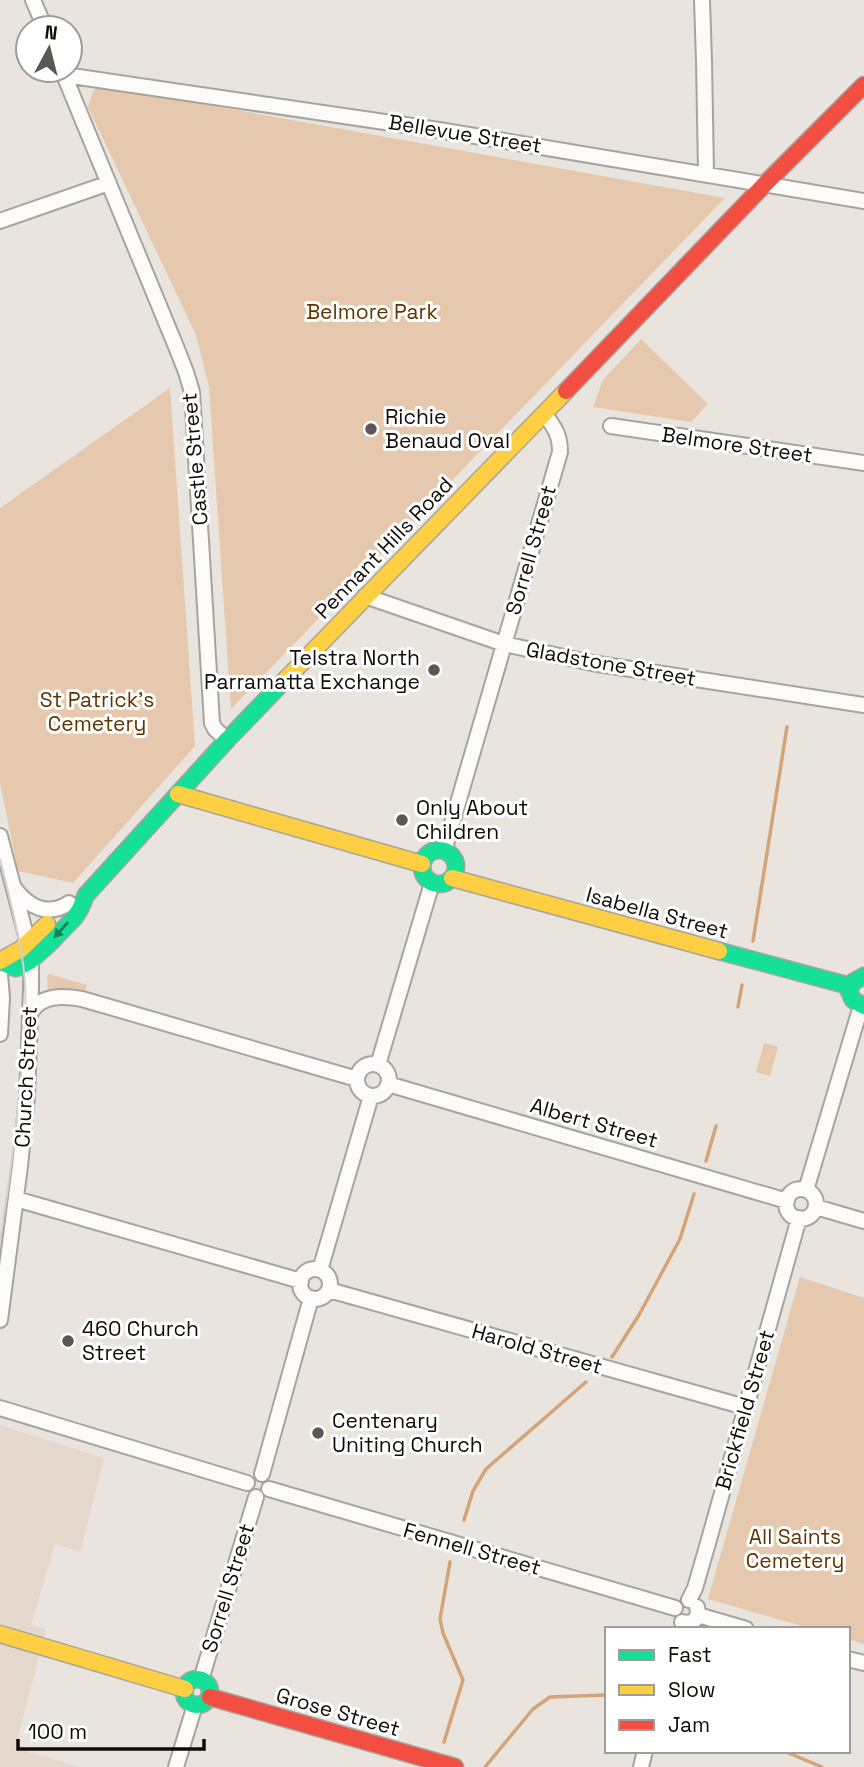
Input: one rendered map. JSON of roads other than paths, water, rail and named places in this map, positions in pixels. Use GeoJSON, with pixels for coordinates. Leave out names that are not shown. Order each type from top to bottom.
{"type":"FeatureCollection","features":[{"type":"Feature","properties":{"kind":"main road","name":"Pennant Hills Road"},"geometry":{"type":"LineString","coordinates":[[31,962],[79,911],[86,895],[227,740],[864,85]]}},
{"type":"Feature","properties":{"kind":"main road"},"geometry":{"type":"LineString","coordinates":[[178,794],[422,864]]}},
{"type":"Feature","properties":{"kind":"main road"},"geometry":{"type":"LineString","coordinates":[[440,850],[452,856],[456,870],[452,878],[444,884],[432,883],[422,872],[422,864],[428,854],[440,850]]}},
{"type":"Feature","properties":{"kind":"main road","name":"Isabella Street"},"geometry":{"type":"LineString","coordinates":[[452,878],[850,986]]}},
{"type":"Feature","properties":{"kind":"main road","name":"Pennant Hills Road"},"geometry":{"type":"LineString","coordinates":[[0,961],[28,943],[69,903],[86,895]]}},
{"type":"Feature","properties":{"kind":"main road"},"geometry":{"type":"LineString","coordinates":[[0,961],[16,968],[31,962]]}},
{"type":"Feature","properties":{"kind":"main road"},"geometry":{"type":"LineString","coordinates":[[862,1006],[852,1000],[849,991],[856,978],[864,976]]}},
{"type":"Feature","properties":{"kind":"main road"},"geometry":{"type":"LineString","coordinates":[[0,1634],[185,1689]]}},
{"type":"Feature","properties":{"kind":"main road"},"geometry":{"type":"LineString","coordinates":[[201,1680],[209,1686],[210,1697],[202,1704],[195,1705],[186,1698],[185,1689],[192,1681],[201,1680]]}},
{"type":"Feature","properties":{"kind":"main road","name":"Grose Street"},"geometry":{"type":"LineString","coordinates":[[210,1697],[455,1767]]}},
{"type":"Feature","properties":{"kind":"street"},"geometry":{"type":"LineString","coordinates":[[702,0],[706,173]]}},
{"type":"Feature","properties":{"kind":"street","name":"Bellevue Street"},"geometry":{"type":"LineString","coordinates":[[84,76],[439,130],[864,201]]}},
{"type":"Feature","properties":{"kind":"street","name":"Castle Street"},"geometry":{"type":"LineString","coordinates":[[68,84],[177,348],[191,392],[212,723],[227,740]]}},
{"type":"Feature","properties":{"kind":"street"},"geometry":{"type":"LineString","coordinates":[[0,221],[109,183]]}},
{"type":"Feature","properties":{"kind":"street","name":"Sorrell Street"},"geometry":{"type":"LineString","coordinates":[[447,852],[446,844],[560,452],[557,432],[544,412]]}},
{"type":"Feature","properties":{"kind":"street","name":"Belmore Street"},"geometry":{"type":"LineString","coordinates":[[611,426],[864,463]]}},
{"type":"Feature","properties":{"kind":"street","name":"Gladstone Street"},"geometry":{"type":"LineString","coordinates":[[365,596],[503,644],[606,666],[864,705]]}},
{"type":"Feature","properties":{"kind":"street","name":"Church Street"},"geometry":{"type":"LineString","coordinates":[[0,836],[31,962],[27,1097],[0,1320]]}},
{"type":"Feature","properties":{"kind":"street"},"geometry":{"type":"LineString","coordinates":[[378,1065],[432,883]]}},
{"type":"Feature","properties":{"kind":"street"},"geometry":{"type":"LineString","coordinates":[[12,885],[23,898],[40,909],[52,910],[69,903]]}},
{"type":"Feature","properties":{"kind":"street","name":"Church Street"},"geometry":{"type":"LineString","coordinates":[[0,974],[0,1034]]}},
{"type":"Feature","properties":{"kind":"street"},"geometry":{"type":"LineString","coordinates":[[31,1012],[36,1005],[50,998],[94,1002],[357,1079]]}},
{"type":"Feature","properties":{"kind":"street"},"geometry":{"type":"LineString","coordinates":[[806,1190],[862,1006]]}},
{"type":"Feature","properties":{"kind":"street"},"geometry":{"type":"LineString","coordinates":[[378,1065],[387,1073],[388,1084],[383,1093],[371,1096],[360,1090],[357,1079],[358,1073],[365,1066],[378,1065]]}},
{"type":"Feature","properties":{"kind":"street","name":"Albert Street"},"geometry":{"type":"LineString","coordinates":[[388,1084],[787,1201]]}},
{"type":"Feature","properties":{"kind":"street"},"geometry":{"type":"LineString","coordinates":[[320,1269],[371,1096]]}},
{"type":"Feature","properties":{"kind":"street"},"geometry":{"type":"LineString","coordinates":[[797,1190],[806,1190],[813,1195],[816,1207],[808,1217],[799,1219],[788,1210],[787,1201],[797,1190]]}},
{"type":"Feature","properties":{"kind":"street"},"geometry":{"type":"LineString","coordinates":[[16,1199],[300,1281]]}},
{"type":"Feature","properties":{"kind":"street"},"geometry":{"type":"LineString","coordinates":[[816,1207],[864,1221]]}},
{"type":"Feature","properties":{"kind":"street","name":"Brickfield Street"},"geometry":{"type":"LineString","coordinates":[[689,1600],[799,1219]]}},
{"type":"Feature","properties":{"kind":"street"},"geometry":{"type":"LineString","coordinates":[[320,1269],[331,1283],[323,1297],[311,1298],[302,1291],[300,1281],[307,1271],[320,1269]]}},
{"type":"Feature","properties":{"kind":"street","name":"Harold Street"},"geometry":{"type":"LineString","coordinates":[[329,1290],[745,1407]]}},
{"type":"Feature","properties":{"kind":"street"},"geometry":{"type":"LineString","coordinates":[[262,1474],[311,1298]]}},
{"type":"Feature","properties":{"kind":"street"},"geometry":{"type":"LineString","coordinates":[[0,1408],[247,1483]]}},
{"type":"Feature","properties":{"kind":"street"},"geometry":{"type":"LineString","coordinates":[[254,1474],[262,1474],[269,1482],[262,1493],[250,1493],[247,1483],[254,1474]]}},
{"type":"Feature","properties":{"kind":"street","name":"Sorrell Street"},"geometry":{"type":"LineString","coordinates":[[201,1680],[262,1493]]}},
{"type":"Feature","properties":{"kind":"street","name":"Fennell Street"},"geometry":{"type":"LineString","coordinates":[[262,1493],[675,1608]]}},
{"type":"Feature","properties":{"kind":"street"},"geometry":{"type":"LineString","coordinates":[[682,1600],[689,1600],[696,1605],[698,1615],[690,1623],[681,1626],[675,1608],[682,1600]]}},
{"type":"Feature","properties":{"kind":"street"},"geometry":{"type":"LineString","coordinates":[[698,1615],[739,1627]]}},
{"type":"Feature","properties":{"kind":"street"},"geometry":{"type":"LineString","coordinates":[[176,1767],[195,1705]]}},
{"type":"Feature","properties":{"kind":"waterway"},"geometry":{"type":"LineString","coordinates":[[753,941],[787,727]]}},
{"type":"Feature","properties":{"kind":"waterway"},"geometry":{"type":"LineString","coordinates":[[738,1007],[742,985]]}},
{"type":"Feature","properties":{"kind":"waterway"},"geometry":{"type":"LineString","coordinates":[[706,1161],[716,1126]]}},
{"type":"Feature","properties":{"kind":"waterway"},"geometry":{"type":"LineString","coordinates":[[612,1357],[639,1315],[680,1239],[694,1194]]}},
{"type":"Feature","properties":{"kind":"waterway"},"geometry":{"type":"LineString","coordinates":[[464,1520],[473,1491],[486,1469],[586,1382]]}},
{"type":"Feature","properties":{"kind":"waterway"},"geometry":{"type":"LineString","coordinates":[[444,1742],[463,1680],[443,1633],[440,1619],[450,1562]]}},
{"type":"Feature","properties":{"kind":"waterway"},"geometry":{"type":"LineString","coordinates":[[485,1767],[533,1709],[550,1697],[605,1695]]}},
{"type":"Feature","properties":{"kind":"waterway"},"geometry":{"type":"LineString","coordinates":[[789,1753],[822,1767]]}},
{"type":"Feature","properties":{"kind":"tram line"},"geometry":{"type":"LineString","coordinates":[[0,859],[21,950],[25,1005],[17,1117],[0,1241]]}},
{"type":"Feature","properties":{"kind":"place","name":"Richie Benaud Oval"},"geometry":{"type":"Point","coordinates":[371,429]}},
{"type":"Feature","properties":{"kind":"place","name":"Telstra North Parramatta Exchange"},"geometry":{"type":"Point","coordinates":[434,670]}},
{"type":"Feature","properties":{"kind":"place","name":"Only About Children"},"geometry":{"type":"Point","coordinates":[402,820]}},
{"type":"Feature","properties":{"kind":"place","name":"460 Church Street"},"geometry":{"type":"Point","coordinates":[68,1341]}},
{"type":"Feature","properties":{"kind":"place","name":"Centenary Uniting Church"},"geometry":{"type":"Point","coordinates":[318,1433]}},
{"type":"Feature","properties":{"kind":"park label","name":"Belmore Park"},"geometry":{"type":"Point","coordinates":[372,312]}},
{"type":"Feature","properties":{"kind":"park label","name":"St Patrick's Cemetery"},"geometry":{"type":"Point","coordinates":[97,712]}},
{"type":"Feature","properties":{"kind":"park label","name":"All Saints Cemetery"},"geometry":{"type":"Point","coordinates":[795,1549]}}]}
